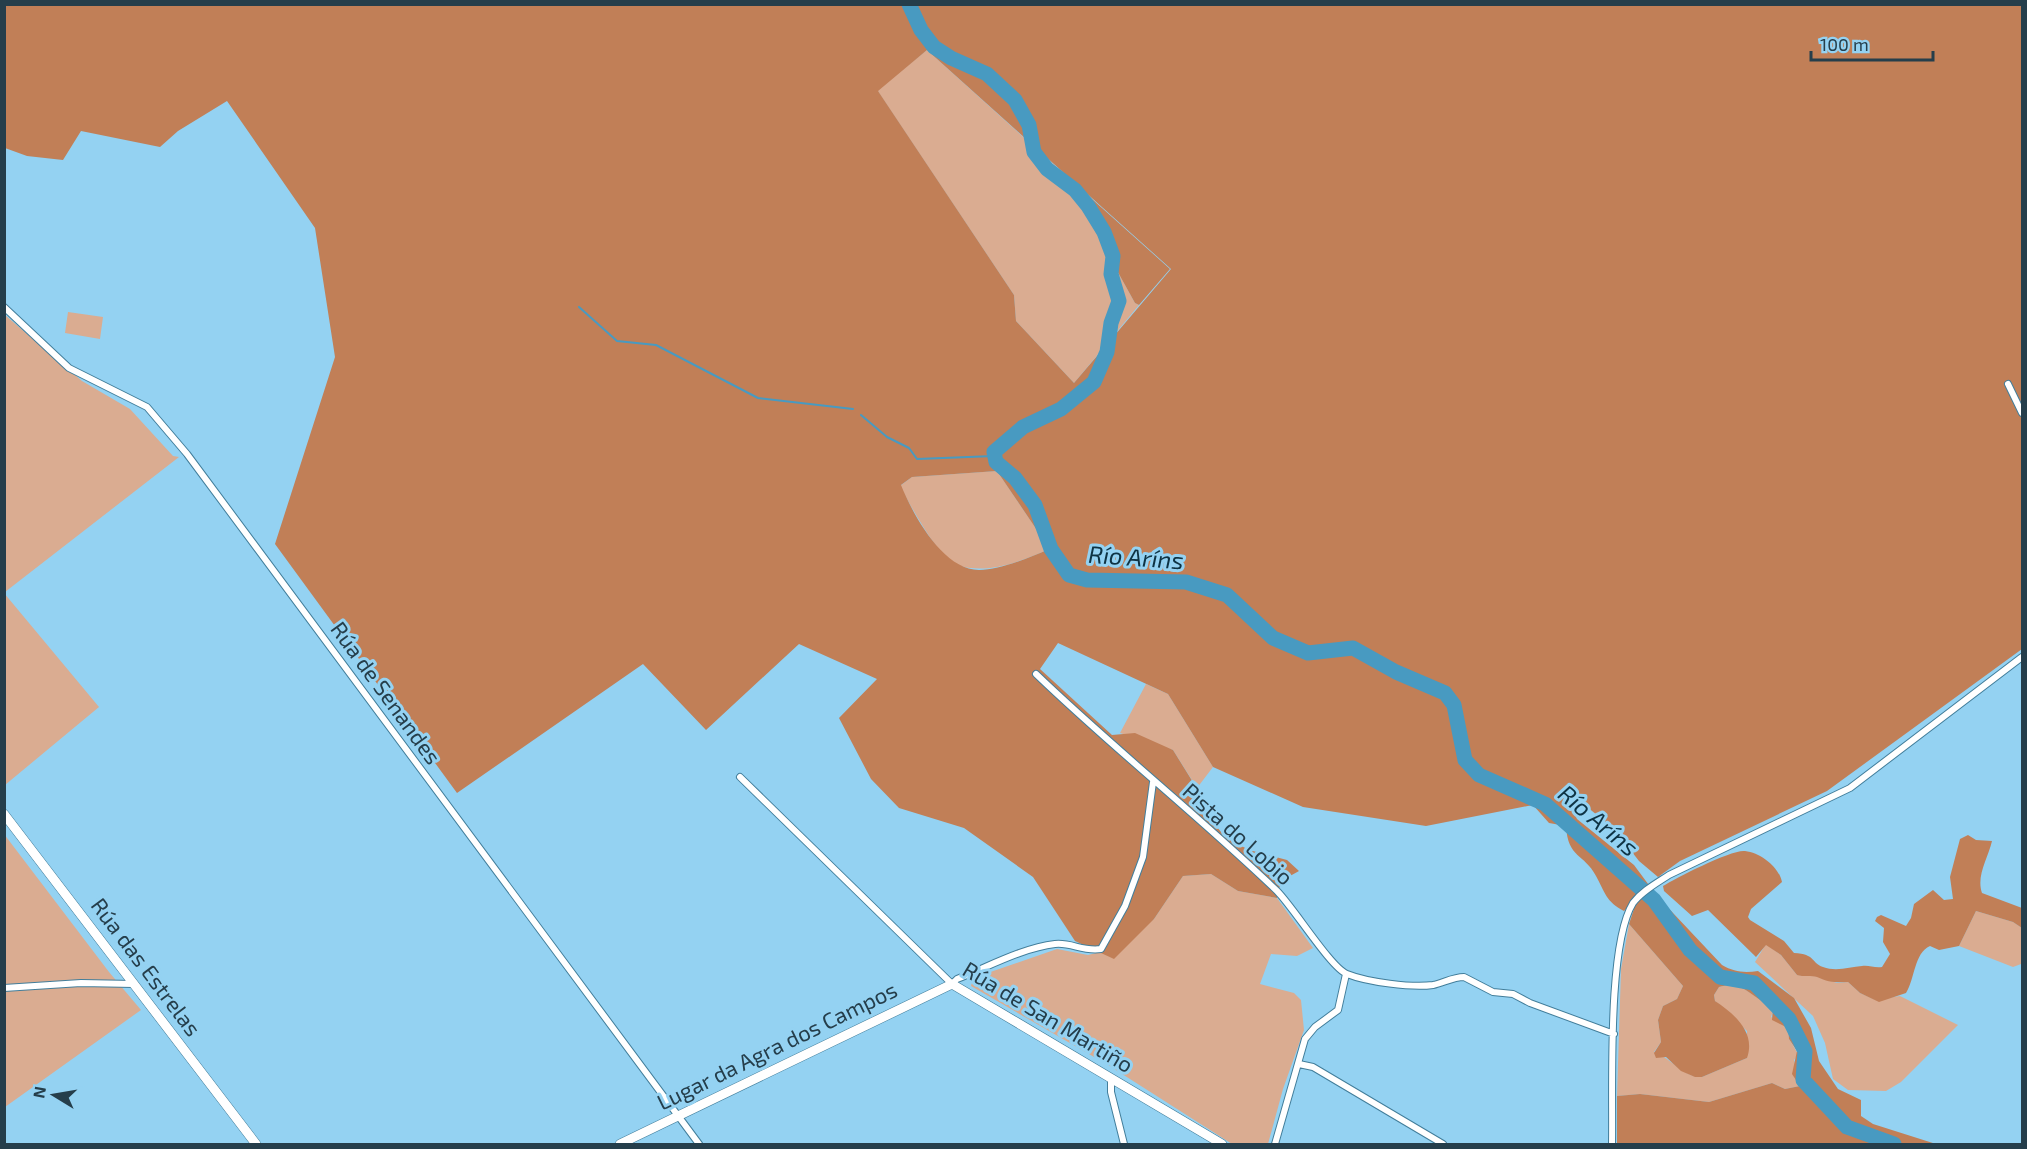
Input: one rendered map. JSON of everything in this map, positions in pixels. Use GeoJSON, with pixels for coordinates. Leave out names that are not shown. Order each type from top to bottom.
{"type":"FeatureCollection","features":[{"type":"Feature","properties":{"kind":"street","name":"Rúa de Senandes"},"geometry":{"type":"LineString","coordinates":[[4,307],[69,369],[140,403],[154,413],[187,454],[699,1144]]}},
{"type":"Feature","properties":{"kind":"street"},"geometry":{"type":"LineString","coordinates":[[2008,384],[2022,413]]}},
{"type":"Feature","properties":{"kind":"street"},"geometry":{"type":"LineString","coordinates":[[1612,1144],[1617,967],[1623,927],[1634,903],[1650,887],[1850,788],[2022,657]]}},
{"type":"Feature","properties":{"kind":"street","name":"Pista do Lobio"},"geometry":{"type":"LineString","coordinates":[[1036,674],[1095,731],[1241,856],[1284,898],[1329,958],[1346,974]]}},
{"type":"Feature","properties":{"kind":"street","name":"Rúa de San Martiño"},"geometry":{"type":"LineString","coordinates":[[740,777],[952,984],[1222,1144]]}},
{"type":"Feature","properties":{"kind":"street"},"geometry":{"type":"LineString","coordinates":[[952,984],[957,979],[1042,946],[1059,943],[1088,951],[1101,949],[1125,906],[1143,857],[1153,782]]}},
{"type":"Feature","properties":{"kind":"street","name":"Rúa das Estrelas"},"geometry":{"type":"LineString","coordinates":[[4,814],[256,1144]]}},
{"type":"Feature","properties":{"kind":"street"},"geometry":{"type":"LineString","coordinates":[[1275,1144],[1293,1076],[1308,1033],[1338,1010],[1346,974],[1388,982],[1427,985],[1464,977],[1493,992],[1513,994],[1530,1003],[1614,1034]]}},
{"type":"Feature","properties":{"kind":"street"},"geometry":{"type":"LineString","coordinates":[[4,988],[81,983],[134,984]]}},
{"type":"Feature","properties":{"kind":"street","name":"Lugar da Agra dos Campos"},"geometry":{"type":"LineString","coordinates":[[620,1144],[952,984]]}},
{"type":"Feature","properties":{"kind":"street"},"geometry":{"type":"LineString","coordinates":[[1299,1064],[1313,1067],[1443,1144]]}},
{"type":"Feature","properties":{"kind":"street"},"geometry":{"type":"LineString","coordinates":[[1111,1078],[1111,1092],[1124,1144]]}},
{"type":"Feature","properties":{"kind":"shaded area"},"geometry":{"type":"Polygon","coordinates":[[[4,5],[2022,5],[2022,649],[1827,791],[1680,861],[1658,877],[1639,861],[1614,829],[1575,797],[1563,799],[1572,808],[1577,819],[1634,865],[1657,896],[1722,965],[1739,971],[1758,971],[1794,998],[1811,1028],[1819,1061],[1838,1089],[1861,1100],[1861,1116],[1873,1124],[1936,1144],[1617,1144],[1617,1096],[1640,1094],[1709,1102],[1772,1083],[1785,1089],[1800,1086],[1792,1074],[1797,1051],[1789,1039],[1788,1028],[1772,1020],[1773,1007],[1742,988],[1727,985],[1719,987],[1714,995],[1715,1001],[1736,1018],[1746,1032],[1749,1040],[1747,1058],[1702,1077],[1695,1077],[1681,1071],[1666,1057],[1656,1058],[1654,1053],[1661,1042],[1658,1020],[1663,1006],[1677,999],[1683,986],[1629,924],[1634,909],[1628,907],[1624,911],[1613,904],[1591,869],[1573,850],[1567,837],[1566,826],[1549,823],[1533,805],[1426,826],[1303,807],[1213,767],[1168,694],[1058,643],[1040,669],[1112,735],[1135,733],[1173,750],[1209,808],[1209,817],[1225,837],[1249,850],[1287,860],[1299,871],[1281,881],[1277,898],[1238,891],[1211,874],[1183,876],[1154,919],[1114,959],[1075,941],[1033,877],[964,828],[899,808],[871,779],[839,718],[877,679],[799,644],[706,730],[643,664],[457,793],[275,544],[335,357],[315,228],[227,101],[178,131],[160,147],[81,131],[63,160],[27,156],[5,148],[4,5]],[[927,50],[878,91],[1014,295],[1016,321],[1074,383],[1171,269],[927,50]],[[997,471],[912,477],[901,485],[913,511],[931,539],[953,561],[966,568],[979,570],[1005,566],[1047,550],[1043,539],[997,471]]]}},
{"type":"Feature","properties":{"kind":"shaded area"},"geometry":{"type":"Polygon","coordinates":[[[927,50],[1063,173],[1135,303],[1139,305],[1074,383],[1016,321],[1014,295],[877,90],[927,50]]]}},
{"type":"Feature","properties":{"kind":"shaded area"},"geometry":{"type":"Polygon","coordinates":[[[1063,173],[1170,269],[1139,305],[1135,303],[1063,173]]]}},
{"type":"Feature","properties":{"kind":"shaded area"},"geometry":{"type":"Polygon","coordinates":[[[68,312],[103,317],[100,339],[65,333],[68,312]]]}},
{"type":"Feature","properties":{"kind":"shaded area"},"geometry":{"type":"Polygon","coordinates":[[[5,315],[82,381],[130,409],[173,456],[179,457],[5,592],[5,315]]]}},
{"type":"Feature","properties":{"kind":"shaded area"},"geometry":{"type":"Polygon","coordinates":[[[997,471],[1043,539],[1047,550],[1014,563],[991,568],[979,569],[957,565],[941,552],[933,541],[900,486],[912,477],[997,471]]]}},
{"type":"Feature","properties":{"kind":"shaded area"},"geometry":{"type":"Polygon","coordinates":[[[4,593],[99,707],[5,785],[4,785],[4,593]]]}},
{"type":"Feature","properties":{"kind":"shaded area"},"geometry":{"type":"Polygon","coordinates":[[[1146,684],[1168,694],[1213,767],[1197,788],[1173,750],[1120,733],[1146,684]]]}},
{"type":"Feature","properties":{"kind":"shaded area"},"geometry":{"type":"Polygon","coordinates":[[[4,834],[109,972],[141,1010],[5,1107],[4,834]]]}},
{"type":"Feature","properties":{"kind":"shaded area"},"geometry":{"type":"Polygon","coordinates":[[[1968,835],[1976,840],[1992,841],[1981,874],[1982,893],[2022,908],[2022,928],[2013,922],[1976,911],[1959,946],[1939,950],[1930,946],[1925,949],[1918,960],[1906,993],[1879,1002],[1860,993],[1848,982],[1832,982],[1815,976],[1797,975],[1781,955],[1766,945],[1756,957],[1708,910],[1692,916],[1664,891],[1663,886],[1717,859],[1738,852],[1751,852],[1773,866],[1782,882],[1751,909],[1748,917],[1750,920],[1784,941],[1794,953],[1806,955],[1823,967],[1838,969],[1882,967],[1890,954],[1883,942],[1884,928],[1875,921],[1877,917],[1881,915],[1906,926],[1911,918],[1914,904],[1933,890],[1944,900],[1953,899],[1950,877],[1960,839],[1968,835]]]}},
{"type":"Feature","properties":{"kind":"shaded area"},"geometry":{"type":"Polygon","coordinates":[[[1211,874],[1238,891],[1277,898],[1313,948],[1297,956],[1271,954],[1260,984],[1294,993],[1301,1000],[1304,1030],[1283,1089],[1268,1144],[1232,1144],[1108,1065],[971,986],[973,978],[1057,949],[1088,955],[1100,952],[1154,919],[1183,876],[1211,874]]]}},
{"type":"Feature","properties":{"kind":"shaded area"},"geometry":{"type":"Polygon","coordinates":[[[1976,911],[2013,922],[2022,928],[2021,964],[2013,967],[1959,946],[1976,911]]]}},
{"type":"Feature","properties":{"kind":"shaded area"},"geometry":{"type":"Polygon","coordinates":[[[1629,924],[1683,986],[1677,999],[1663,1006],[1658,1020],[1661,1042],[1654,1052],[1683,1071],[1702,1077],[1747,1058],[1747,1031],[1715,1001],[1714,995],[1719,987],[1735,986],[1774,1007],[1771,1017],[1788,1028],[1789,1039],[1798,1054],[1794,1060],[1800,1086],[1785,1089],[1772,1083],[1709,1102],[1640,1094],[1617,1096],[1621,969],[1629,924]]]}},
{"type":"Feature","properties":{"kind":"shaded area"},"geometry":{"type":"Polygon","coordinates":[[[1766,944],[1781,955],[1797,975],[1816,976],[1837,983],[1848,982],[1860,993],[1876,1000],[1900,996],[1958,1025],[1901,1082],[1886,1091],[1848,1090],[1833,1079],[1825,1043],[1813,1016],[1755,962],[1766,944]]]}},
{"type":"Feature","properties":{"kind":"waterway","name":"Río Aríns"},"geometry":{"type":"LineString","coordinates":[[909,4],[921,30],[934,47],[951,58],[987,74],[1015,100],[1029,125],[1034,152],[1047,169],[1075,190],[1088,206],[1104,232],[1113,256],[1111,274],[1119,301],[1111,323],[1107,352],[1094,382],[1061,409],[1023,427],[994,452],[996,462],[1015,478],[1035,505],[1051,549],[1069,575],[1087,580],[1186,582],[1227,595],[1273,638],[1308,653],[1353,648],[1396,672],[1445,693],[1454,705],[1465,760],[1479,775],[1545,804],[1654,900],[1690,950],[1720,977],[1754,983],[1789,1019],[1805,1051],[1803,1080],[1847,1127],[1894,1144]]}},
{"type":"Feature","properties":{"kind":"waterway"},"geometry":{"type":"LineString","coordinates":[[579,307],[617,341],[656,345],[758,398],[853,409]]}},
{"type":"Feature","properties":{"kind":"waterway"},"geometry":{"type":"LineString","coordinates":[[861,415],[887,437],[909,448],[917,459],[994,456]]}}]}
